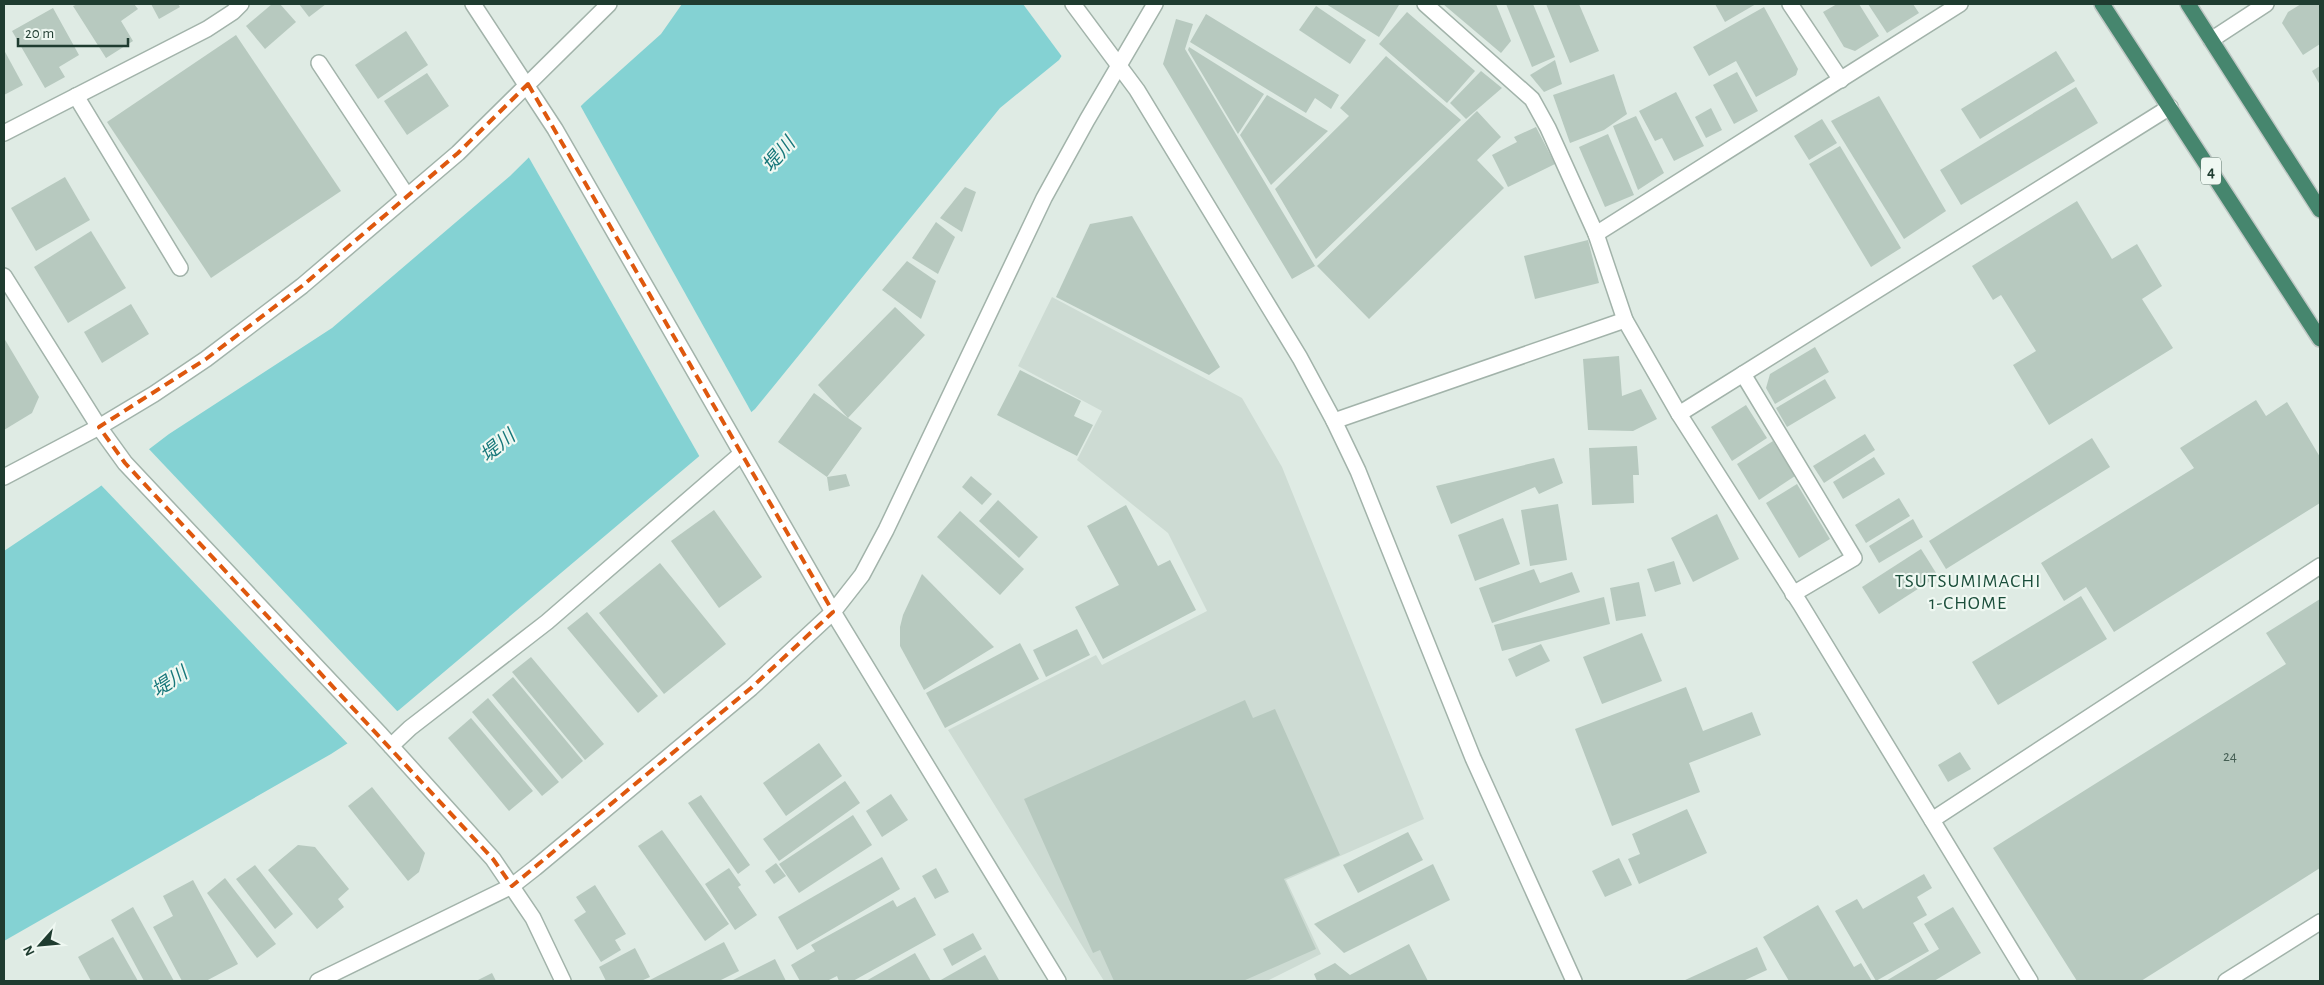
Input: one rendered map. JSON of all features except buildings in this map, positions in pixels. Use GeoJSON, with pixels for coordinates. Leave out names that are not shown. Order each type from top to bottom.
{"type":"FeatureCollection","features":[{"type":"Feature","properties":{"kind":"highway","name":"4"},"geometry":{"type":"LineString","coordinates":[[2102,4],[2320,338]]}},
{"type":"Feature","properties":{"kind":"highway"},"geometry":{"type":"LineString","coordinates":[[2188,4],[2320,210]]}},
{"type":"Feature","properties":{"kind":"street"},"geometry":{"type":"LineString","coordinates":[[4,133],[207,29],[233,12],[241,4]]}},
{"type":"Feature","properties":{"kind":"street"},"geometry":{"type":"LineString","coordinates":[[473,4],[528,84],[555,129],[833,612],[1058,981]]}},
{"type":"Feature","properties":{"kind":"street"},"geometry":{"type":"LineString","coordinates":[[4,477],[99,427],[206,359],[302,286],[458,153],[609,4]]}},
{"type":"Feature","properties":{"kind":"street"},"geometry":{"type":"LineString","coordinates":[[1073,4],[1137,90],[1300,358],[1334,421],[1358,471],[1469,750],[1574,981]]}},
{"type":"Feature","properties":{"kind":"street"},"geometry":{"type":"LineString","coordinates":[[318,981],[512,886],[642,781],[744,694],[833,612],[862,575],[886,530],[1036,214],[1087,120],[1155,4]]}},
{"type":"Feature","properties":{"kind":"street"},"geometry":{"type":"LineString","coordinates":[[1425,4],[1532,99],[1548,128],[1596,234],[1625,320],[1679,414],[1793,594],[2030,981]]}},
{"type":"Feature","properties":{"kind":"street"},"geometry":{"type":"LineString","coordinates":[[1790,4],[1842,80]]}},
{"type":"Feature","properties":{"kind":"street"},"geometry":{"type":"LineString","coordinates":[[1596,234],[1960,4]]}},
{"type":"Feature","properties":{"kind":"street"},"geometry":{"type":"LineString","coordinates":[[2211,40],[2266,4]]}},
{"type":"Feature","properties":{"kind":"street"},"geometry":{"type":"LineString","coordinates":[[319,64],[407,196]]}},
{"type":"Feature","properties":{"kind":"street"},"geometry":{"type":"LineString","coordinates":[[76,96],[180,268]]}},
{"type":"Feature","properties":{"kind":"street"},"geometry":{"type":"LineString","coordinates":[[1679,414],[2170,108]]}},
{"type":"Feature","properties":{"kind":"street"},"geometry":{"type":"LineString","coordinates":[[4,276],[99,427],[125,463],[380,734],[493,858],[533,918],[563,981]]}},
{"type":"Feature","properties":{"kind":"street"},"geometry":{"type":"LineString","coordinates":[[1334,421],[1625,320]]}},
{"type":"Feature","properties":{"kind":"street"},"geometry":{"type":"LineString","coordinates":[[1743,374],[1854,558],[1793,594]]}},
{"type":"Feature","properties":{"kind":"street"},"geometry":{"type":"LineString","coordinates":[[391,746],[410,728],[546,622],[738,448]]}},
{"type":"Feature","properties":{"kind":"street"},"geometry":{"type":"LineString","coordinates":[[1932,820],[2320,566]]}},
{"type":"Feature","properties":{"kind":"street"},"geometry":{"type":"LineString","coordinates":[[2226,981],[2320,922]]}},
{"type":"Feature","properties":{"kind":"highlighted area"},"geometry":{"type":"Polygon","coordinates":[[[528,84],[833,612],[751,688],[512,886],[493,859],[125,463],[99,427],[206,359],[302,286],[458,153],[528,84]]]}},
{"type":"Feature","properties":{"kind":"shaded area"},"geometry":{"type":"Polygon","coordinates":[[[1052,297],[1242,398],[1282,467],[1424,819],[1286,880],[1321,954],[1267,981],[1104,981],[948,730],[1096,655],[1102,665],[1207,611],[1168,533],[1077,460],[1102,411],[1018,366],[1052,297]]]}},
{"type":"Feature","properties":{"kind":"water","name":"堤川"},"geometry":{"type":"Polygon","coordinates":[[[682,4],[1095,4],[1059,60],[1000,108],[755,409],[399,710],[331,754],[4,941],[4,551],[98,488],[169,434],[332,328],[510,176],[585,102],[661,34],[682,4]]]}},
{"type":"Feature","properties":{"kind":"pier"},"geometry":{"type":"Polygon","coordinates":[[[1023,4],[1097,4],[1063,58],[1023,4]]]}},
{"type":"Feature","properties":{"kind":"pier"},"geometry":{"type":"Polygon","coordinates":[[[580,105],[753,415],[701,459],[528,156],[580,105]]]}},
{"type":"Feature","properties":{"kind":"pier"},"geometry":{"type":"Polygon","coordinates":[[[147,447],[399,713],[349,745],[100,484],[147,447]]]}},
{"type":"Feature","properties":{"kind":"district","name":"TSUTSUMIMACHI 1-CHOME"},"geometry":{"type":"Point","coordinates":[1968,591]}}]}
